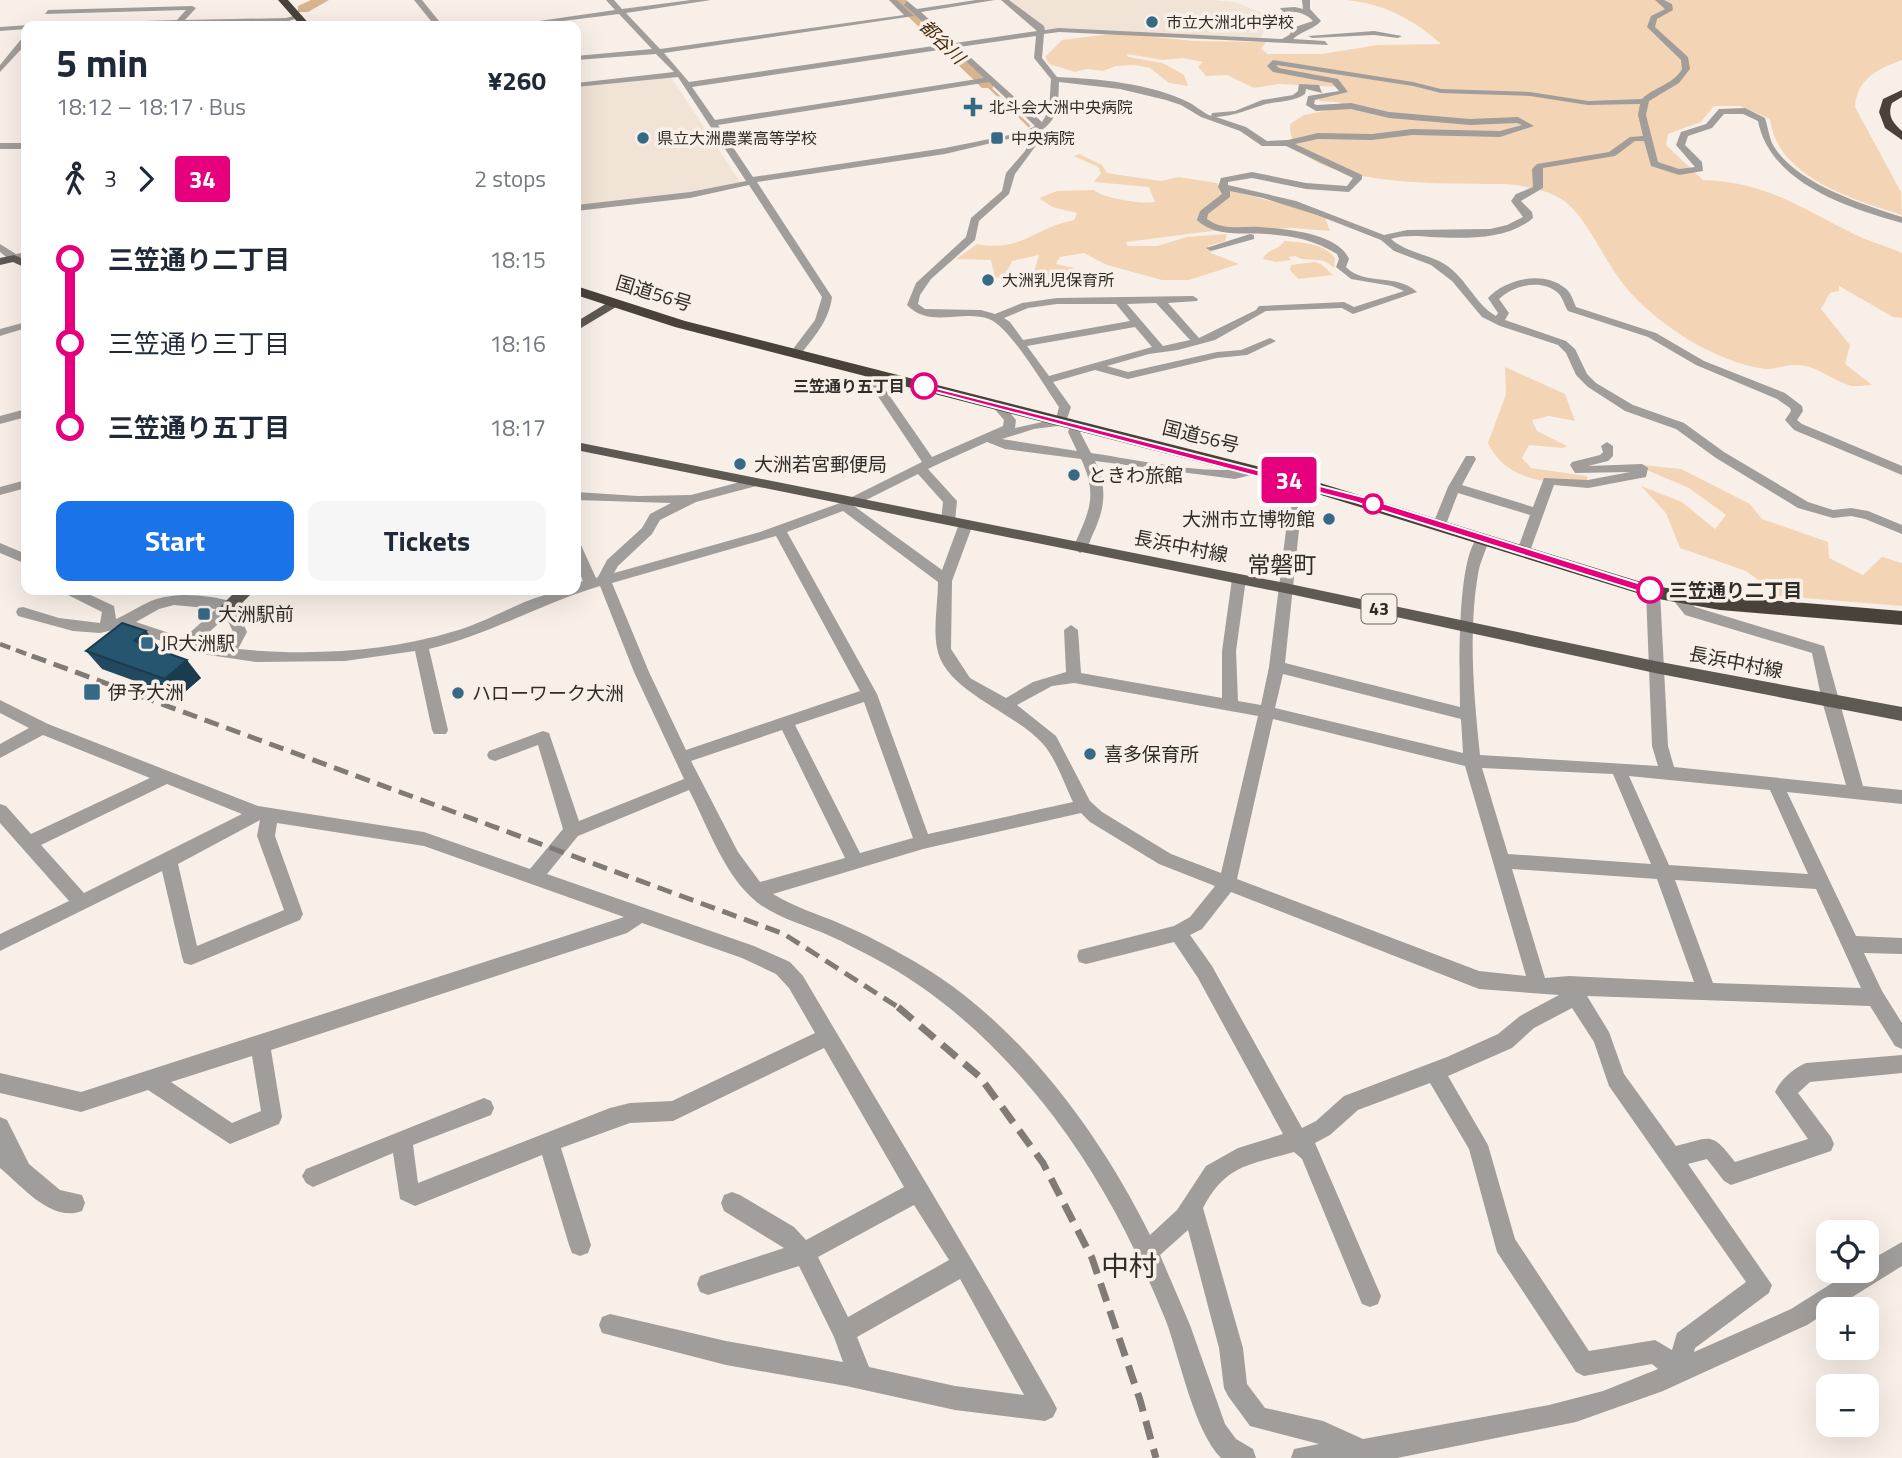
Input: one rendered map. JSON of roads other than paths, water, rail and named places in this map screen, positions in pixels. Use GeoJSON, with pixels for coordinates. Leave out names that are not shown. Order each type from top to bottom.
{"type":"FeatureCollection","features":[{"type":"Feature","properties":{"kind":"highway"},"geometry":{"type":"LineString","coordinates":[[283,0],[301,21]]}},
{"type":"Feature","properties":{"kind":"highway"},"geometry":{"type":"LineString","coordinates":[[1902,93],[1886,101],[1883,109],[1885,121],[1902,136]]}},
{"type":"Feature","properties":{"kind":"highway","name":"国道56号"},"geometry":{"type":"LineString","coordinates":[[581,292],[612,304],[796,353],[1298,482],[1653,592],[1720,603],[1902,618]]}},
{"type":"Feature","properties":{"kind":"main road"},"geometry":{"type":"LineString","coordinates":[[0,262],[20,257]]}},
{"type":"Feature","properties":{"kind":"main road"},"geometry":{"type":"LineString","coordinates":[[581,324],[612,304]]}},
{"type":"Feature","properties":{"kind":"main road","name":"長浜中村線"},"geometry":{"type":"LineString","coordinates":[[581,447],[850,504],[966,524],[1285,588],[1655,667],[1902,714]]}},
{"type":"Feature","properties":{"kind":"main road"},"geometry":{"type":"LineString","coordinates":[[229,606],[241,595]]}},
{"type":"Feature","properties":{"kind":"street"},"geometry":{"type":"LineString","coordinates":[[41,21],[58,0]]}},
{"type":"Feature","properties":{"kind":"street"},"geometry":{"type":"LineString","coordinates":[[418,0],[435,21]]}},
{"type":"Feature","properties":{"kind":"street"},"geometry":{"type":"LineString","coordinates":[[610,0],[680,74],[827,297],[826,310],[818,326],[796,353]]}},
{"type":"Feature","properties":{"kind":"street"},"geometry":{"type":"LineString","coordinates":[[548,21],[707,0]]}},
{"type":"Feature","properties":{"kind":"street"},"geometry":{"type":"LineString","coordinates":[[893,0],[915,14]]}},
{"type":"Feature","properties":{"kind":"street"},"geometry":{"type":"LineString","coordinates":[[904,0],[984,81],[1040,129]]}},
{"type":"Feature","properties":{"kind":"street"},"geometry":{"type":"LineString","coordinates":[[581,58],[660,51],[915,14],[990,0]]}},
{"type":"Feature","properties":{"kind":"street"},"geometry":{"type":"LineString","coordinates":[[1005,0],[1041,28],[1038,58],[1055,79],[1053,110],[1029,152],[1011,173],[1006,192],[974,220],[971,238],[936,266],[913,296],[912,305],[918,311],[928,314],[971,312],[998,317],[1048,380],[1065,407],[1069,424],[1086,457],[1098,491],[1098,502],[1080,548]]}},
{"type":"Feature","properties":{"kind":"street"},"geometry":{"type":"LineString","coordinates":[[1306,0],[1307,13]]}},
{"type":"Feature","properties":{"kind":"street"},"geometry":{"type":"LineString","coordinates":[[1659,0],[1669,6],[1670,10],[1654,18],[1651,27],[1685,59],[1687,65],[1677,82],[1649,94],[1644,101],[1641,110],[1654,164],[1679,172],[1700,169],[1699,164],[1680,145],[1684,134],[1709,126],[1722,111],[1745,111],[1762,120],[1775,154],[1812,184],[1833,195],[1902,220]]}},
{"type":"Feature","properties":{"kind":"street"},"geometry":{"type":"LineString","coordinates":[[48,12],[192,8],[181,21]]}},
{"type":"Feature","properties":{"kind":"street"},"geometry":{"type":"LineString","coordinates":[[1283,10],[1295,9],[1307,13],[1317,21],[1298,29],[1288,38]]}},
{"type":"Feature","properties":{"kind":"street"},"geometry":{"type":"LineString","coordinates":[[233,21],[286,20],[297,17]]}},
{"type":"Feature","properties":{"kind":"street"},"geometry":{"type":"LineString","coordinates":[[0,29],[21,27]]}},
{"type":"Feature","properties":{"kind":"street"},"geometry":{"type":"LineString","coordinates":[[687,85],[1041,32],[1078,29],[1211,39],[1354,34],[1398,36]]}},
{"type":"Feature","properties":{"kind":"street"},"geometry":{"type":"LineString","coordinates":[[1288,38],[1325,43]]}},
{"type":"Feature","properties":{"kind":"street"},"geometry":{"type":"LineString","coordinates":[[0,70],[21,45]]}},
{"type":"Feature","properties":{"kind":"street"},"geometry":{"type":"LineString","coordinates":[[1316,96],[1344,92],[1335,81],[1276,70],[1271,66],[1273,62],[1413,84],[1441,91],[1530,94],[1588,103],[1644,101]]}},
{"type":"Feature","properties":{"kind":"street"},"geometry":{"type":"LineString","coordinates":[[581,84],[680,74]]}},
{"type":"Feature","properties":{"kind":"street"},"geometry":{"type":"LineString","coordinates":[[1055,79],[1167,98],[1185,104],[1206,117],[1241,126],[1265,144],[1288,143],[1325,135],[1372,137],[1412,132],[1500,134],[1530,126],[1518,120],[1470,122],[1389,115],[1351,106],[1316,108],[1309,101],[1320,91],[1308,85],[1302,86],[1302,92],[1296,97],[1265,102],[1236,113],[1206,117]]}},
{"type":"Feature","properties":{"kind":"street"},"geometry":{"type":"LineString","coordinates":[[712,123],[984,81]]}},
{"type":"Feature","properties":{"kind":"street"},"geometry":{"type":"LineString","coordinates":[[581,207],[690,195],[751,181],[1000,141],[1040,129]]}},
{"type":"Feature","properties":{"kind":"street"},"geometry":{"type":"LineString","coordinates":[[1385,238],[1396,232],[1455,237],[1505,230],[1528,218],[1527,212],[1516,201],[1519,196],[1538,188],[1537,169],[1540,166],[1612,154],[1633,139],[1648,138]]}},
{"type":"Feature","properties":{"kind":"street"},"geometry":{"type":"LineString","coordinates":[[1048,380],[1160,349],[1197,342],[1218,334],[1263,308],[1344,305],[1353,311],[1412,292],[1396,282],[1358,279],[1346,274],[1341,267],[1344,259],[1341,252],[1314,238],[1260,230],[1220,231],[1202,219],[1203,212],[1227,195],[1223,187],[1224,180],[1243,175],[1306,186],[1349,189],[1359,177],[1301,152],[1288,143]]}},
{"type":"Feature","properties":{"kind":"street"},"geometry":{"type":"LineString","coordinates":[[0,146],[21,146]]}},
{"type":"Feature","properties":{"kind":"street"},"geometry":{"type":"LineString","coordinates":[[1223,187],[1284,199],[1339,220],[1350,227],[1385,238],[1400,250],[1445,269],[1467,290],[1478,308],[1499,321],[1562,343],[1571,351],[1581,375],[1629,408],[1679,426],[1720,455],[1803,505],[1833,514],[1851,512],[1868,515],[1902,530]]}},
{"type":"Feature","properties":{"kind":"street"},"geometry":{"type":"LineString","coordinates":[[1211,248],[1246,238],[1270,237],[1312,241],[1341,252]]}},
{"type":"Feature","properties":{"kind":"street"},"geometry":{"type":"LineString","coordinates":[[0,247],[20,257]]}},
{"type":"Feature","properties":{"kind":"street"},"geometry":{"type":"LineString","coordinates":[[1499,321],[1504,318],[1504,313],[1493,298],[1502,289],[1526,283],[1558,287],[1565,292],[1572,309],[1652,335],[1700,363],[1781,396],[1796,406],[1797,411],[1791,420],[1798,426],[1902,471]]}},
{"type":"Feature","properties":{"kind":"street"},"geometry":{"type":"LineString","coordinates":[[998,317],[1011,308],[1041,302],[1161,302],[1193,299]]}},
{"type":"Feature","properties":{"kind":"street"},"geometry":{"type":"LineString","coordinates":[[1119,301],[1160,349]]}},
{"type":"Feature","properties":{"kind":"street"},"geometry":{"type":"LineString","coordinates":[[1161,302],[1197,342]]}},
{"type":"Feature","properties":{"kind":"street"},"geometry":{"type":"LineString","coordinates":[[1021,344],[1137,323]]}},
{"type":"Feature","properties":{"kind":"street"},"geometry":{"type":"LineString","coordinates":[[0,332],[21,326]]}},
{"type":"Feature","properties":{"kind":"street"},"geometry":{"type":"LineString","coordinates":[[1097,367],[1128,376],[1217,355],[1241,354],[1269,341]]}},
{"type":"Feature","properties":{"kind":"street"},"geometry":{"type":"LineString","coordinates":[[867,371],[950,500],[948,521]]}},
{"type":"Feature","properties":{"kind":"street"},"geometry":{"type":"LineString","coordinates":[[990,439],[1009,428],[1010,420],[1006,411],[998,406]]}},
{"type":"Feature","properties":{"kind":"street"},"geometry":{"type":"LineString","coordinates":[[0,420],[21,414]]}},
{"type":"Feature","properties":{"kind":"street"},"geometry":{"type":"LineString","coordinates":[[581,587],[779,530],[850,504],[925,465],[990,439],[1033,426],[1069,424]]}},
{"type":"Feature","properties":{"kind":"street"},"geometry":{"type":"LineString","coordinates":[[990,439],[1005,445],[1199,472],[1235,475],[1251,471]]}},
{"type":"Feature","properties":{"kind":"street"},"geometry":{"type":"LineString","coordinates":[[1524,551],[1535,512],[1549,481],[1588,484],[1642,474],[1642,468],[1579,470],[1576,465],[1604,458],[1609,453],[1607,446]]}},
{"type":"Feature","properties":{"kind":"street"},"geometry":{"type":"LineString","coordinates":[[1440,524],[1454,487],[1470,459]]}},
{"type":"Feature","properties":{"kind":"street"},"geometry":{"type":"LineString","coordinates":[[598,581],[612,563],[647,531],[655,517],[691,499],[755,482]]}},
{"type":"Feature","properties":{"kind":"street"},"geometry":{"type":"LineString","coordinates":[[1086,956],[1178,933],[1196,923],[1227,884],[1277,667],[1298,482]]}},
{"type":"Feature","properties":{"kind":"street"},"geometry":{"type":"LineString","coordinates":[[0,491],[21,485]]}},
{"type":"Feature","properties":{"kind":"street"},"geometry":{"type":"LineString","coordinates":[[1454,487],[1535,512]]}},
{"type":"Feature","properties":{"kind":"street"},"geometry":{"type":"LineString","coordinates":[[581,496],[638,500],[691,499]]}},
{"type":"Feature","properties":{"kind":"street"},"geometry":{"type":"LineString","coordinates":[[850,504],[945,581]]}},
{"type":"Feature","properties":{"kind":"street"},"geometry":{"type":"LineString","coordinates":[[966,524],[945,581],[944,649],[953,667],[965,682],[1006,705],[1050,740],[1084,806],[1096,817],[1165,859],[1479,980],[1572,990],[1875,998]]}},
{"type":"Feature","properties":{"kind":"street"},"geometry":{"type":"LineString","coordinates":[[779,530],[869,694],[923,842]]}},
{"type":"Feature","properties":{"kind":"street"},"geometry":{"type":"LineString","coordinates":[[1483,538],[1471,573],[1466,628],[1472,761],[1538,986]]}},
{"type":"Feature","properties":{"kind":"street"},"geometry":{"type":"LineString","coordinates":[[0,548],[21,557]]}},
{"type":"Feature","properties":{"kind":"street"},"geometry":{"type":"LineString","coordinates":[[581,556],[598,581],[693,782],[743,876],[756,891],[776,906],[832,926],[925,978],[1004,1045],[1076,1130],[1148,1251],[1184,1334],[1214,1426],[1231,1453],[1244,1458]]}},
{"type":"Feature","properties":{"kind":"street"},"geometry":{"type":"LineString","coordinates":[[1230,706],[1228,651],[1239,579]]}},
{"type":"Feature","properties":{"kind":"street"},"geometry":{"type":"LineString","coordinates":[[1653,592],[1660,746],[1668,772]]}},
{"type":"Feature","properties":{"kind":"street"},"geometry":{"type":"LineString","coordinates":[[79,595],[109,610],[116,625]]}},
{"type":"Feature","properties":{"kind":"street"},"geometry":{"type":"LineString","coordinates":[[116,625],[228,654],[286,659],[422,645],[459,635],[559,595]]}},
{"type":"Feature","properties":{"kind":"street"},"geometry":{"type":"LineString","coordinates":[[1677,596],[1682,605],[1690,611],[1819,650],[1830,701],[1856,792]]}},
{"type":"Feature","properties":{"kind":"street"},"geometry":{"type":"LineString","coordinates":[[23,612],[55,624],[100,629],[116,625],[144,610],[173,600],[229,606]]}},
{"type":"Feature","properties":{"kind":"street"},"geometry":{"type":"LineString","coordinates":[[228,654],[240,632],[229,606]]}},
{"type":"Feature","properties":{"kind":"street"},"geometry":{"type":"LineString","coordinates":[[187,644],[229,606]]}},
{"type":"Feature","properties":{"kind":"street"},"geometry":{"type":"LineString","coordinates":[[1071,631],[1074,677]]}},
{"type":"Feature","properties":{"kind":"street"},"geometry":{"type":"LineString","coordinates":[[422,645],[440,730]]}},
{"type":"Feature","properties":{"kind":"street"},"geometry":{"type":"LineString","coordinates":[[1277,667],[1468,715]]}},
{"type":"Feature","properties":{"kind":"street"},"geometry":{"type":"LineString","coordinates":[[1006,705],[1042,682],[1056,677],[1074,677],[1268,712],[1472,761],[1668,772],[1902,797]]}},
{"type":"Feature","properties":{"kind":"street"},"geometry":{"type":"LineString","coordinates":[[682,758],[869,694]]}},
{"type":"Feature","properties":{"kind":"street"},"geometry":{"type":"LineString","coordinates":[[0,706],[42,727],[165,778],[265,814],[330,827],[424,839],[640,913],[783,968],[796,982],[829,1036],[918,1191],[964,1264],[1045,1409],[955,1398],[726,1353],[610,1325]]}},
{"type":"Feature","properties":{"kind":"street"},"geometry":{"type":"LineString","coordinates":[[786,722],[855,861]]}},
{"type":"Feature","properties":{"kind":"street"},"geometry":{"type":"LineString","coordinates":[[0,752],[42,727]]}},
{"type":"Feature","properties":{"kind":"street"},"geometry":{"type":"LineString","coordinates":[[495,755],[543,737],[572,831]]}},
{"type":"Feature","properties":{"kind":"street"},"geometry":{"type":"LineString","coordinates":[[1618,768],[1664,870],[1707,992]]}},
{"type":"Feature","properties":{"kind":"street"},"geometry":{"type":"LineString","coordinates":[[29,843],[165,778]]}},
{"type":"Feature","properties":{"kind":"street"},"geometry":{"type":"LineString","coordinates":[[535,876],[572,831],[693,782]]}},
{"type":"Feature","properties":{"kind":"street"},"geometry":{"type":"LineString","coordinates":[[1775,783],[1875,998],[1902,1040]]}},
{"type":"Feature","properties":{"kind":"street"},"geometry":{"type":"LineString","coordinates":[[756,891],[923,842],[1084,806]]}},
{"type":"Feature","properties":{"kind":"street"},"geometry":{"type":"LineString","coordinates":[[0,811],[81,902]]}},
{"type":"Feature","properties":{"kind":"street"},"geometry":{"type":"LineString","coordinates":[[168,860],[191,957],[294,915],[266,835],[265,814]]}},
{"type":"Feature","properties":{"kind":"street"},"geometry":{"type":"LineString","coordinates":[[0,943],[265,814]]}},
{"type":"Feature","properties":{"kind":"street"},"geometry":{"type":"LineString","coordinates":[[1502,861],[1819,882]]}},
{"type":"Feature","properties":{"kind":"street"},"geometry":{"type":"LineString","coordinates":[[0,1083],[81,1102],[626,925],[640,913]]}},
{"type":"Feature","properties":{"kind":"street"},"geometry":{"type":"LineString","coordinates":[[1178,933],[1205,972],[1297,1140],[1309,1152],[1370,1296]]}},
{"type":"Feature","properties":{"kind":"street"},"geometry":{"type":"LineString","coordinates":[[1851,944],[1902,946]]}},
{"type":"Feature","properties":{"kind":"street"},"geometry":{"type":"LineString","coordinates":[[1148,1251],[1168,1236],[1192,1207],[1205,1182],[1215,1171],[1231,1161],[1297,1140],[1325,1127],[1338,1111],[1351,1103],[1505,1041],[1527,1022],[1561,1005],[1572,990]]}},
{"type":"Feature","properties":{"kind":"street"},"geometry":{"type":"LineString","coordinates":[[1572,990],[1602,1038],[1616,1079],[1761,1285],[1685,1341],[1679,1371]]}},
{"type":"Feature","properties":{"kind":"street"},"geometry":{"type":"LineString","coordinates":[[402,1139],[408,1191],[415,1195],[630,1113],[673,1111],[829,1036]]}},
{"type":"Feature","properties":{"kind":"street"},"geometry":{"type":"LineString","coordinates":[[152,1081],[230,1134],[272,1116],[260,1045]]}},
{"type":"Feature","properties":{"kind":"street"},"geometry":{"type":"LineString","coordinates":[[1671,1158],[1711,1148],[1731,1174],[1824,1144],[1785,1092],[1806,1073],[1902,1064]]}},
{"type":"Feature","properties":{"kind":"street"},"geometry":{"type":"LineString","coordinates":[[1434,1071],[1478,1145],[1506,1244],[1584,1364],[1655,1352],[1679,1371]]}},
{"type":"Feature","properties":{"kind":"street"},"geometry":{"type":"LineString","coordinates":[[313,1175],[484,1108]]}},
{"type":"Feature","properties":{"kind":"street"},"geometry":{"type":"LineString","coordinates":[[0,1127],[21,1171]]}},
{"type":"Feature","properties":{"kind":"street"},"geometry":{"type":"LineString","coordinates":[[549,1142],[580,1245]]}},
{"type":"Feature","properties":{"kind":"street"},"geometry":{"type":"LineString","coordinates":[[0,1154],[55,1200],[74,1203]]}},
{"type":"Feature","properties":{"kind":"street"},"geometry":{"type":"LineString","coordinates":[[708,1284],[804,1253],[918,1191]]}},
{"type":"Feature","properties":{"kind":"street"},"geometry":{"type":"LineString","coordinates":[[732,1203],[786,1235],[804,1253],[844,1332],[861,1378]]}},
{"type":"Feature","properties":{"kind":"street"},"geometry":{"type":"LineString","coordinates":[[1192,1207],[1231,1348],[1236,1388],[1258,1419],[1323,1433],[1364,1453]]}},
{"type":"Feature","properties":{"kind":"street"},"geometry":{"type":"LineString","coordinates":[[1303,1458],[1364,1453],[1550,1418],[1654,1385],[1679,1371],[1799,1318],[1902,1254]]}},
{"type":"Feature","properties":{"kind":"street"},"geometry":{"type":"LineString","coordinates":[[844,1332],[964,1264]]}},
{"type":"Feature","properties":{"kind":"waterway"},"geometry":{"type":"LineString","coordinates":[[303,9],[322,0]]}},
{"type":"Feature","properties":{"kind":"waterway","name":"都谷川"},"geometry":{"type":"LineString","coordinates":[[898,0],[987,85]]}},
{"type":"Feature","properties":{"kind":"waterway"},"geometry":{"type":"LineString","coordinates":[[987,85],[1029,126]]}},
{"type":"Feature","properties":{"kind":"railway"},"geometry":{"type":"LineString","coordinates":[[0,644],[37,658]]}},
{"type":"Feature","properties":{"kind":"railway"},"geometry":{"type":"LineString","coordinates":[[32,656],[784,934],[898,1007]]}},
{"type":"Feature","properties":{"kind":"railway"},"geometry":{"type":"LineString","coordinates":[[898,1007],[980,1077],[1043,1163],[1092,1258],[1140,1400],[1156,1458]]}},
{"type":"Feature","properties":{"kind":"place","name":"市立大洲北中学校"},"geometry":{"type":"Point","coordinates":[1152,22]}},
{"type":"Feature","properties":{"kind":"place","name":"北斗会大洲中央病院"},"geometry":{"type":"Point","coordinates":[973,107]}},
{"type":"Feature","properties":{"kind":"place","name":"県立大洲農業高等学校"},"geometry":{"type":"Point","coordinates":[643,138]}},
{"type":"Feature","properties":{"kind":"place","name":"中央病院"},"geometry":{"type":"Point","coordinates":[997,138]}},
{"type":"Feature","properties":{"kind":"place","name":"大洲乳児保育所"},"geometry":{"type":"Point","coordinates":[988,280]}},
{"type":"Feature","properties":{"kind":"place","name":"三笠通り五丁目"},"geometry":{"type":"Point","coordinates":[924,386]}},
{"type":"Feature","properties":{"kind":"place","name":"大洲若宮郵便局"},"geometry":{"type":"Point","coordinates":[740,464]}},
{"type":"Feature","properties":{"kind":"place","name":"ときわ旅館"},"geometry":{"type":"Point","coordinates":[1074,475]}},
{"type":"Feature","properties":{"kind":"place","name":"大洲市立博物館"},"geometry":{"type":"Point","coordinates":[1329,519]}},
{"type":"Feature","properties":{"kind":"place","name":"三笠通り二丁目"},"geometry":{"type":"Point","coordinates":[1650,590]}},
{"type":"Feature","properties":{"kind":"place","name":"大洲駅前"},"geometry":{"type":"Point","coordinates":[204,614]}},
{"type":"Feature","properties":{"kind":"place","name":"JR大洲駅"},"geometry":{"type":"Point","coordinates":[147,643]}},
{"type":"Feature","properties":{"kind":"place","name":"伊予大洲"},"geometry":{"type":"Point","coordinates":[92,692]}},
{"type":"Feature","properties":{"kind":"place","name":"ハローワーク大洲"},"geometry":{"type":"Point","coordinates":[458,693]}},
{"type":"Feature","properties":{"kind":"place","name":"喜多保育所"},"geometry":{"type":"Point","coordinates":[1090,754]}},
{"type":"Feature","properties":{"kind":"district","name":"常磐町"},"geometry":{"type":"Point","coordinates":[1282,565]}},
{"type":"Feature","properties":{"kind":"district","name":"中村"},"geometry":{"type":"Point","coordinates":[1129,1266]}}]}
